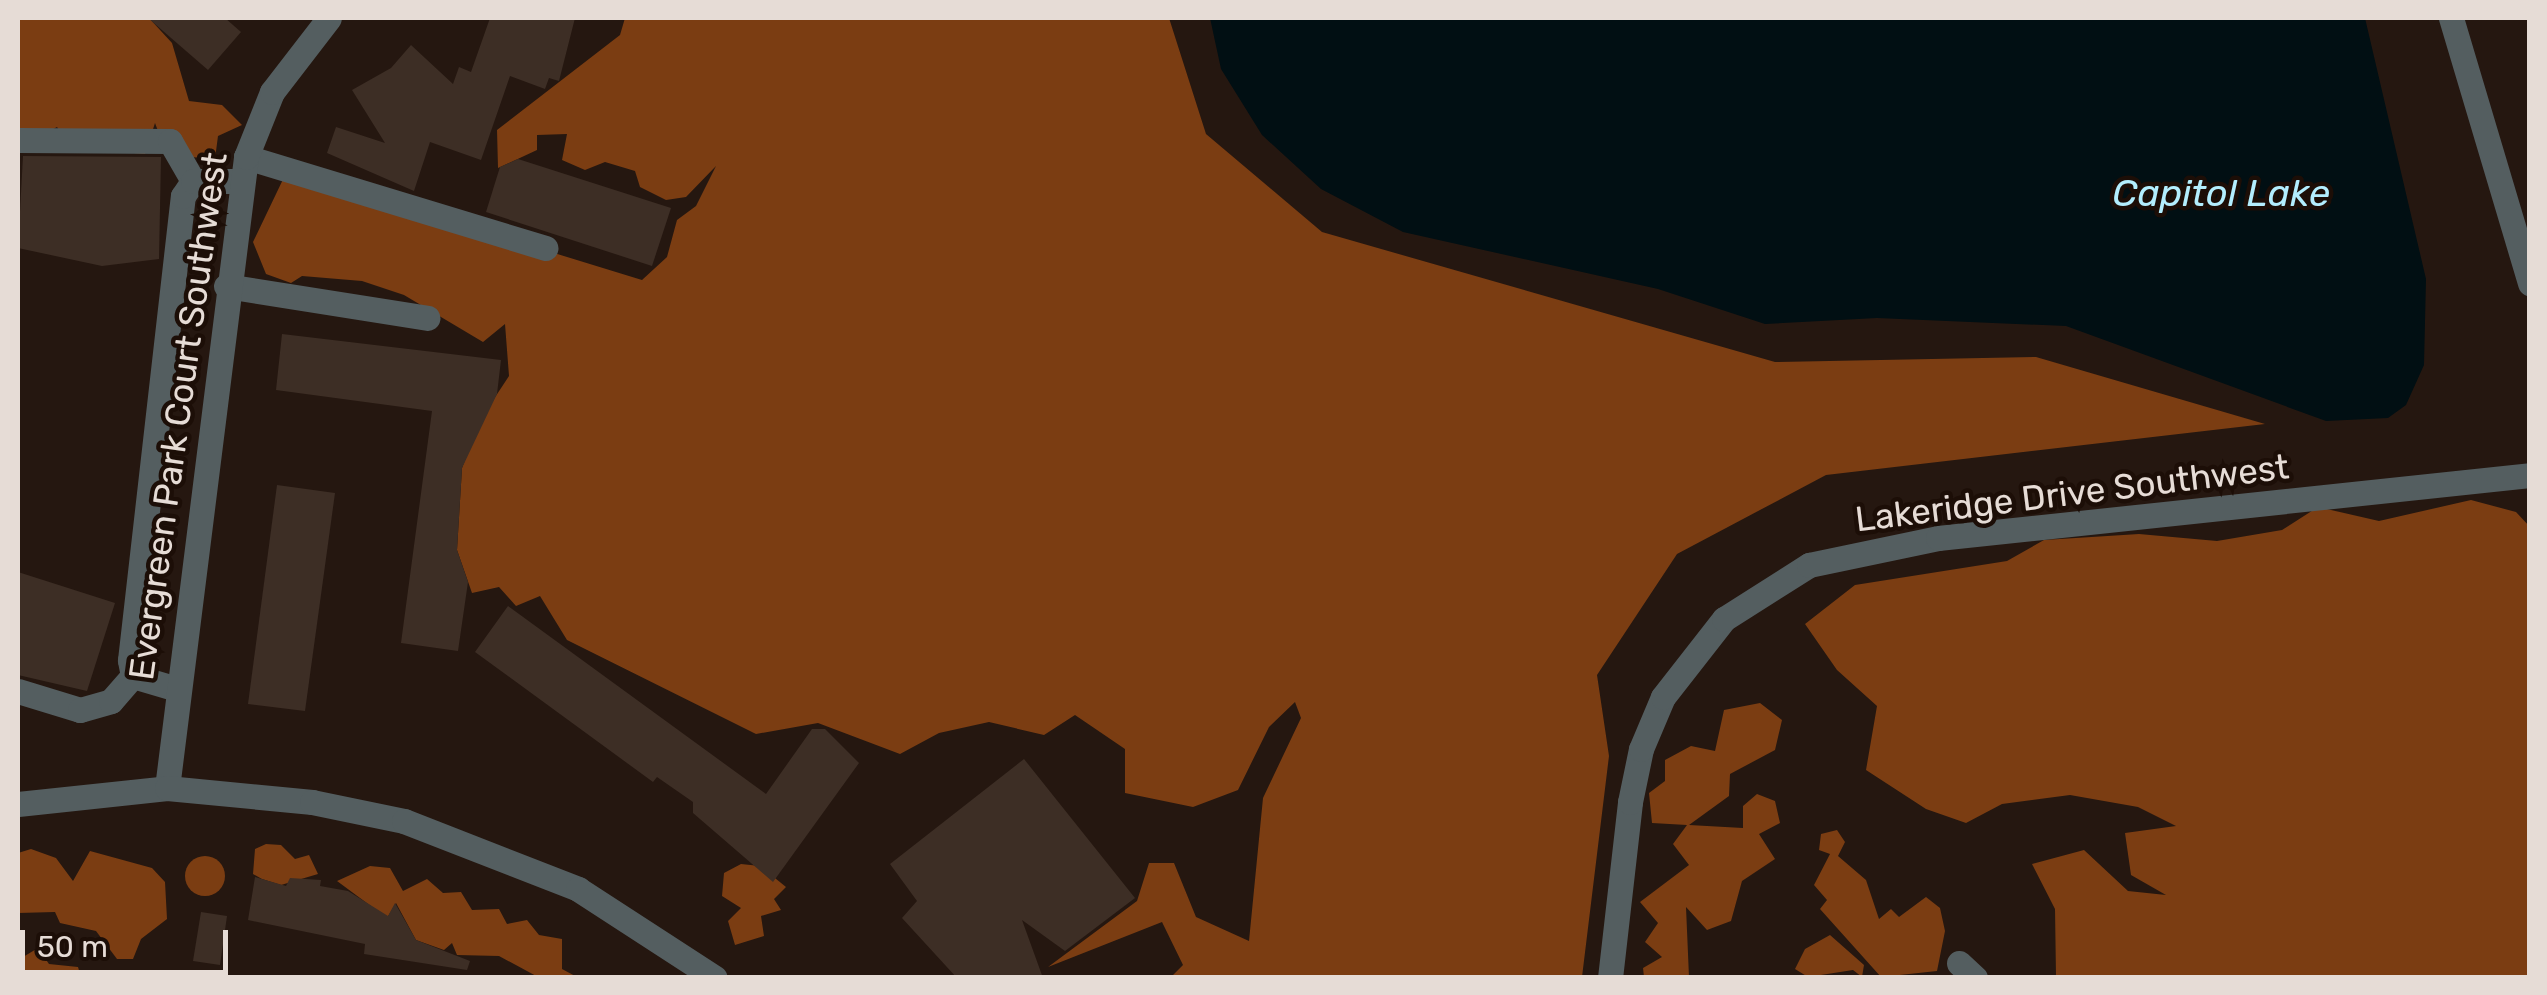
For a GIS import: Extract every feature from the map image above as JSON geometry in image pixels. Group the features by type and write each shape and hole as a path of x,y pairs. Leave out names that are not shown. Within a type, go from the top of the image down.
{"street":[{"name":"Evergreen Park Court Southwest","path":"167,788 243,169 272,92 329,18"},
{"path":"2451,18 2530,283"},
{"path":"18,140 170,141 193,181"},
{"path":"18,691 80,710 111,701 133,676 134,594 183,196 193,181 243,169 546,248"},
{"path":"226,286 428,318"},
{"name":"Lakeridge Drive Southwest","path":"1610,978 1630,802 1663,697 1724,619 1808,565 1938,538 2530,476"},
{"path":"133,676 177,689"},
{"path":"18,804 167,788 312,802 501,853 649,930 715,978"}],"shaded area":[{"path":"18,18 149,18 172,43 189,101 222,105 242,125 218,136 215,159 167,155 155,123 145,154 70,147 57,127 18,148"},
{"path":"625,18 1169,18 1206,134 1322,232 1775,362 2036,357 2265,424 1826,475 1677,554 1597,675 1609,756 1582,977 1171,977 1183,965 1162,922 1048,967 1137,901 1149,863 1174,863 1196,917 1249,941 1263,798 1301,718 1295,702 1269,727 1238,790 1193,807 1125,793 1125,749 1075,715 1044,735 989,722 939,733 900,754 818,723 756,734 567,640 540,596 516,606 499,587 472,593 457,550 462,468 482,417 509,376 505,324 483,342 404,295 362,281 302,276 291,283 266,274 253,242 287,171 642,280 667,257 677,220 696,206 716,166 686,197 666,200 640,187 635,171 605,162 585,170 562,160 567,134 537,135 537,150 498,168 497,130 620,35"},
{"path":"2471,500 2516,512 2530,527 2529,977 2056,977 2055,909 2032,864 2084,850 2128,891 2166,895 2131,875 2125,833 2176,826 2138,807 2070,795 2002,804 1966,823 1926,809 1866,770 1877,706 1837,670 1805,624 1855,585 2007,561 2044,540 2139,534 2217,541 2282,530 2318,507 2379,521"},
{"path":"1760,703 1782,720 1775,750 1730,774 1729,796 1689,825 1743,828 1743,806 1757,794 1775,801 1780,823 1759,834 1775,859 1742,881 1731,921 1707,930 1686,907 1689,977 1644,977 1643,968 1662,957 1645,942 1658,923 1640,902 1689,865 1673,844 1687,825 1652,823 1649,793 1665,781 1665,760 1691,746 1715,751 1724,710"},
{"path":"1837,830 1845,842 1838,856 1866,880 1879,919 1891,909 1899,917 1926,897 1940,908 1945,931 1937,971 1881,977 1820,909 1827,900 1814,885 1830,854 1819,850 1821,834"},
{"path":"266,844 281,845 295,859 309,855 318,874 281,885 253,874 255,849"},
{"path":"31,849 56,858 73,881 90,851 152,868 165,882 167,919 141,939 133,959 117,959 96,931 60,923 55,912 18,913 18,853"},
{"path":"205,856 219,862 225,876 219,890 205,896 191,890 185,876 191,862"},
{"path":"741,864 760,866 786,887 774,899 781,910 761,916 764,936 735,945 728,921 741,908 722,896 724,873"},
{"path":"370,866 390,868 403,891 427,879 443,893 461,892 472,910 499,909 507,924 527,920 539,935 562,939 562,969 577,977 538,977 499,956 457,955 452,943 444,950 416,940 396,903 387,918 337,881"},
{"path":"1830,935 1864,965 1862,977 1853,970 1808,977 1795,969 1805,949"},
{"path":"38,948 49,964 78,967 81,977 18,977 18,960"}],"water":[{"name":"Capitol Lake","path":"1210,18 2365,18 2426,279 2424,365 2406,405 2388,418 2326,421 2066,326 1877,318 1765,324 1658,289 1403,232 1321,189 1262,135 1221,69"}],"building":[{"path":"148,18 225,18 241,32 208,70"},
{"path":"490,18 575,18 559,81 549,78 545,89 510,76 481,160 430,142 414,191 327,153 336,127 385,143 352,90 391,68 411,45 453,84 459,67 471,72"},
{"path":"23,156 161,157 159,259 102,266 18,248"},
{"path":"518,159 671,208 652,266 486,212 500,167"},
{"path":"282,334 501,360 497,394 462,468 457,550 468,582 458,651 401,643 432,411 276,390"},
{"path":"277,485 335,493 305,711 248,704"},
{"path":"18,572 115,603 87,691 18,675"},
{"path":"508,606 766,794 812,729 825,729 859,763 773,882 693,813 693,802 657,777 653,782 475,652"},
{"path":"1024,759 1135,898 1065,951 1022,920 1043,978 957,978 902,918 917,901 890,864"},
{"path":"255,877 286,886 290,878 321,880 320,886 348,891 388,916 395,903 416,940 470,961 467,970 364,954 365,944 248,920"},
{"path":"201,912 227,916 220,965 193,961"}]}
